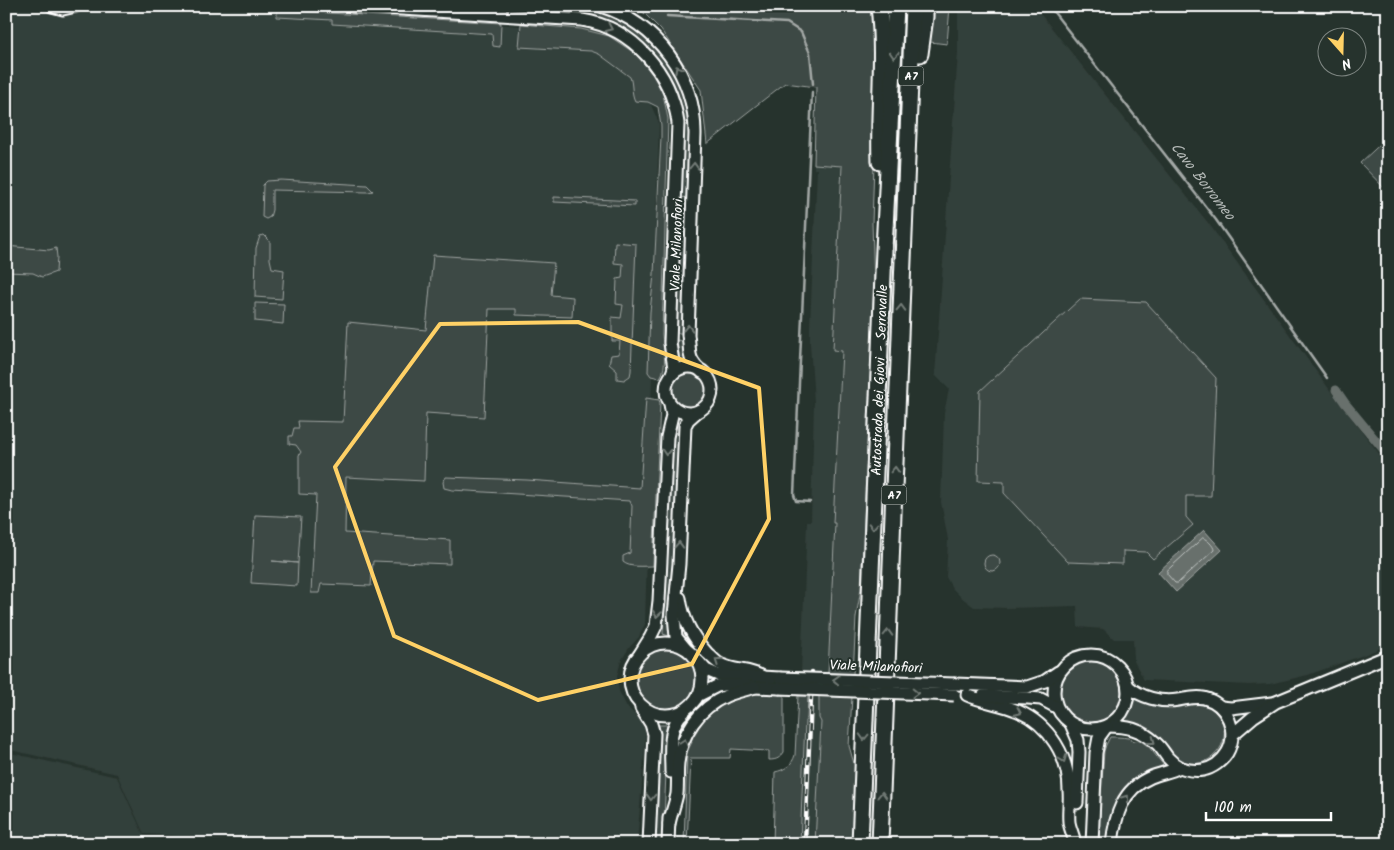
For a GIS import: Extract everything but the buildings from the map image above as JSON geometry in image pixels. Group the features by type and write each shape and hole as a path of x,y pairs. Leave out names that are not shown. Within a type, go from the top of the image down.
{"highway":[{"path":"879,6 882,42 879,133 884,250"},
{"name":"Autostrada dei Giovi - Serravalle","path":"860,844 884,250 896,6"},
{"name":"Autostrada dei Giovi - Serravalle","path":"880,844 913,6"},
{"name":"A7","path":"908,146 926,10"}],"main road":[{"path":"52,6 64,9 76,6"},
{"name":"Viale Milanofiori","path":"352,6 570,18 587,21 619,33 634,43 655,64 669,89 678,123 670,343 674,368 671,376"},
{"name":"Viale Milanofiori","path":"601,6 634,22 651,34 676,65 690,95 694,115 695,141 688,333 690,357 702,372"},
{"path":"649,844 654,734 648,719 631,691 629,677 632,664 656,626 659,601 667,437 672,415 667,397 667,382 676,371 696,368 709,380 711,394 707,404 688,420 685,426 678,581 674,615 676,637 695,657 699,664 702,678 699,695 678,717 672,734 668,844"},
{"path":"670,404 683,412 698,411"},
{"path":"678,581 682,610 688,628 704,649 722,666 750,671 763,677"},
{"path":"640,654 652,645 664,643 685,648"},
{"path":"1092,844 1096,753 1099,737 1107,726 1122,712 1128,698 1128,686 1119,667 1108,659 1097,655 1085,655 1073,659 1060,671 1053,690 1054,698 1056,707 1071,724 1087,729 1107,726 1123,726 1136,730 1160,747 1171,761 1180,767 1193,770 1203,770 1217,764 1228,751 1232,735 1230,721 1221,707"},
{"path":"1232,735 1253,717 1276,702 1388,656"},
{"name":"Viale Milanofiori","path":"695,657 706,670 718,675 763,677 779,683"},
{"name":"Viale Milanofiori","path":"699,695 723,685 755,687 779,683 954,689 1027,687 1045,682 1060,671"},
{"path":"1128,686 1135,692 1153,698 1172,701 1204,698 1221,707 1231,708 1276,702"},
{"path":"669,824 677,793 678,761 685,737 693,721 719,700 755,687"},
{"name":"Viale Milanofiori","path":"954,689 967,695 1041,699 1056,707"},
{"path":"967,695 1011,708 1028,716 1040,724 1054,741 1067,773 1070,791 1069,822 1075,844"},
{"path":"636,700 649,712 662,715 678,714 690,706"},
{"path":"1071,724 1078,740 1079,752 1075,844"},
{"path":"1112,844 1114,823 1118,810 1128,794 1142,782 1180,767"}],"highlighted area":[{"path":"578,322 759,388 769,519 692,664 538,700 394,636 335,467 440,324"}],"shaded area":[{"path":"84,6 422,6 422,19 522,26 633,65 659,123 645,624 639,637 621,661 617,676 619,691 627,707 641,720 646,732 637,844 307,844 144,834 117,774 6,749 6,8 72,10"},
{"path":"453,6 576,6 596,8 620,19 637,30 663,53 685,93 690,121 690,194 682,198 680,196 684,134 683,118 676,88 662,66 636,38 615,26 598,20"},
{"path":"636,6 874,6 878,46 872,223 874,285 861,589 856,617 853,674 828,673 835,523 833,523 842,351 833,350 842,166 814,164 816,87 785,83 707,144 701,90 661,30"},
{"path":"935,6 950,6 947,44 930,42"},
{"path":"958,6 1034,6 1209,224 1332,393 1388,465 1388,645 1308,675 1270,684 1249,685 1144,680 1134,661 1133,639 1114,639 1103,629 1078,627 1077,606 974,607 952,588 946,577 948,540 941,502 944,413 949,389 935,375 958,52"},
{"path":"277,10 501,23 500,47 493,46 492,34 332,24 332,20 277,17"},
{"path":"521,24 581,29 609,36 636,54 653,75 663,94 668,119 662,334 664,368 660,378 651,376 648,372 661,137 658,107 648,102 635,101 630,77 599,54 591,51 519,47"},
{"path":"1388,137 1388,192 1360,163"},
{"path":"814,164 842,166 833,349 842,350 833,522 835,523 828,673 821,673 819,696 819,718 821,722 815,844 800,844 809,672 801,672 807,521 811,521 814,402 810,325 817,169 814,169"},
{"path":"281,180 367,185 373,191 272,190 272,210 270,217 266,219 262,217 263,185 267,181"},
{"path":"554,197 635,201 635,206 554,202"},
{"path":"687,208 683,333 676,333 680,214 683,209"},
{"path":"264,235 270,241 272,268 284,270 282,299 255,297 256,248 260,236"},
{"path":"615,242 636,244 631,371 630,376 624,380 617,379 617,371 609,364 611,355 619,354 620,341 612,341 612,317 621,318 623,305 616,304 617,279 622,278 623,264 614,263"},
{"path":"6,246 49,250 56,248 56,272 42,277 33,273 6,272"},
{"path":"433,255 554,263 551,295 573,297 572,317 516,315 516,309 489,309 484,417 426,413 424,481 346,477 345,533 450,540 450,564 373,561 371,586 321,584 319,593 311,593 316,495 299,494 299,455 301,452 296,445 289,444 289,436 292,436 294,428 299,428 298,421 343,422 348,322 426,330"},
{"path":"1080,299 1146,302 1216,378 1211,496 1186,496 1186,517 1193,525 1153,559 1146,552 1123,551 1123,564 1068,562 1004,493 1004,482 978,481 980,391"},
{"path":"255,303 284,304 283,324 255,321"},
{"path":"676,340 686,341 691,363 678,364 679,354"},
{"path":"688,372 701,377 706,390 701,403 688,408 675,403 670,390 675,377"},
{"path":"646,398 659,400 660,403 653,566 633,566 623,562 623,556 630,553 632,506 630,501 444,488 443,482 446,477 527,480 640,488"},
{"path":"677,413 684,416 671,634 669,636 663,634 672,439"},
{"path":"255,515 301,517 297,586 251,583"},
{"path":"992,555 998,557 1000,563 998,569 992,571 986,569 984,563 986,557"},
{"path":"660,648 672,648 688,657 695,667 697,679 695,691 688,701 672,710 660,710 649,705 640,696 635,685 635,673 640,662 649,653"},
{"path":"1084,661 1096,661 1112,670 1119,680 1121,692 1119,704 1112,714 1096,723 1084,723 1073,718 1064,709 1059,698 1059,686 1064,675 1073,666"},
{"path":"723,692 784,695 784,752 778,758 772,760 769,760 769,751 731,749 730,758 691,758 687,844 684,844 687,752 692,742 679,738 680,731 684,723 700,711 711,698"},
{"path":"798,696 808,696 807,718 805,721 800,844 773,844 775,772 788,766 795,755"},
{"path":"819,696 852,697 849,746 855,767 852,844 815,844 821,722 819,718"},
{"path":"1133,698 1158,705 1194,704 1211,709 1223,723 1223,741 1219,750 1205,762 1195,764 1181,761 1152,732 1138,725 1123,721 1130,710"},
{"path":"659,725 668,725 663,844 654,844"},
{"path":"1110,737 1141,741 1149,747 1165,767 1119,798 1109,820 1106,844 1098,844 1104,751"},
{"path":"6,752 117,777 144,836 280,844 6,844"}],"water":[{"path":"1204,530 1222,550 1176,592 1158,572"}],"waterway":[{"name":"Cavo Borromeo","path":"1049,6 1216,220 1327,378"},
{"path":"667,16 787,23 801,32 810,53 813,84"},
{"path":"810,502 796,501 794,495 812,92"},
{"name":"Cavo Borromeo","path":"1336,390 1388,455"}],"railway":[{"path":"805,844 812,672"}]}
